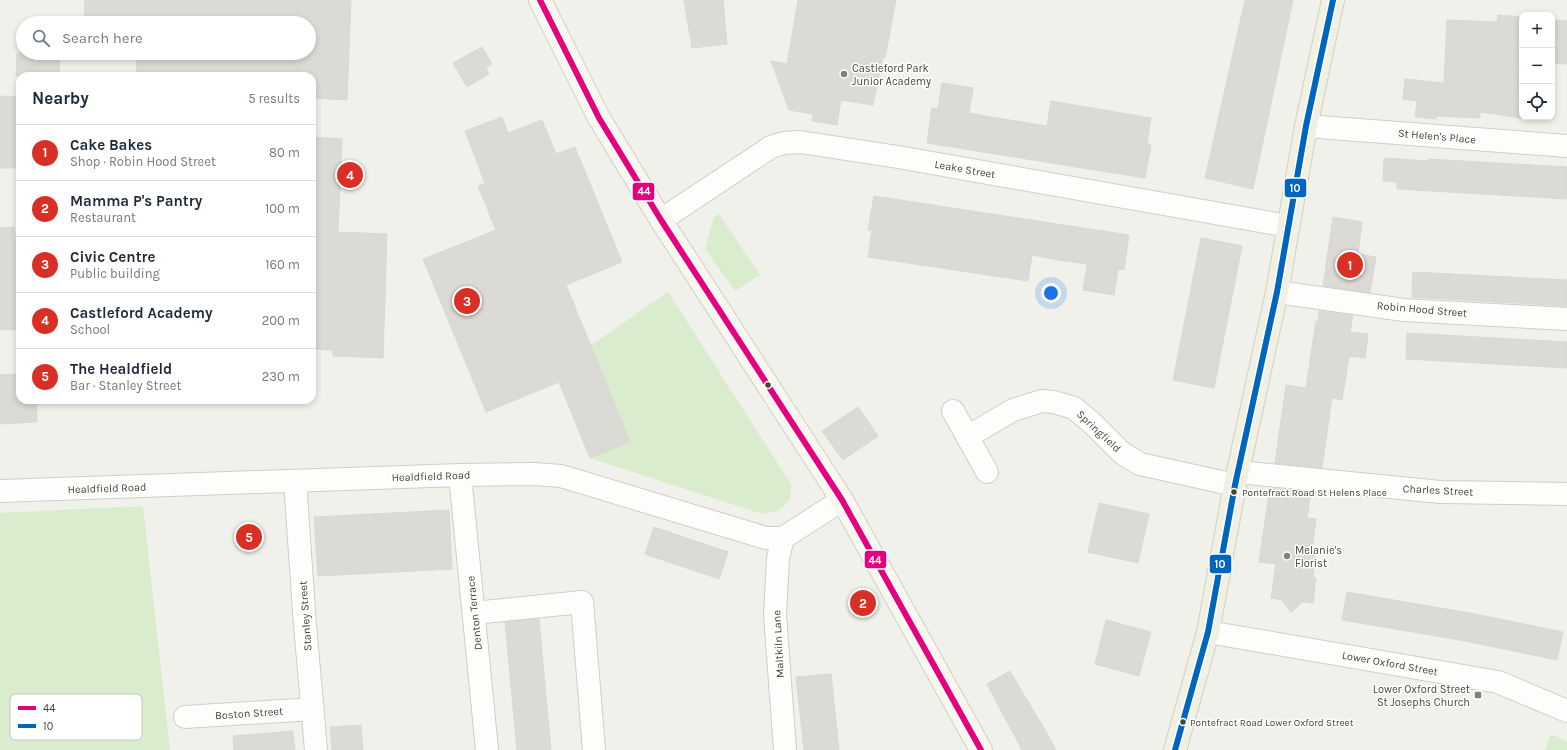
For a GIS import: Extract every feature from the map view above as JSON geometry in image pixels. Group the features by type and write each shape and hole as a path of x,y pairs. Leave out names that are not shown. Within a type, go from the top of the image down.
{"main road":[{"path":"1176,750 1208,632 1236,479 1277,292 1306,126 1333,0"}],"street":[{"path":"540,0 599,118 661,220 842,500 981,750"},
{"name":"St Helen's Place","path":"1306,126 1567,146"},
{"name":"Leake Street","path":"661,220 771,147 784,143 800,142 913,160 1288,226"},
{"name":"Robin Hood Street","path":"1277,292 1404,310 1567,319"},
{"name":"Springfield","path":"967,437 1013,410 1042,401 1054,402 1074,408 1092,422 1122,453 1140,464 1236,479"},
{"path":"953,412 987,472"},
{"name":"Healdfield Road","path":"0,491 460,475 535,474 561,476 766,538 783,538"},
{"name":"Denton Terrace","path":"460,475 487,750"},
{"name":"Charles Street","path":"1236,479 1440,492 1567,494"},
{"name":"Stanley Street","path":"295,481 316,750"},
{"path":"783,538 842,500"},
{"name":"Maltkiln Lane","path":"783,538 778,558 775,615 785,750"},
{"path":"474,613 582,602 594,750"},
{"name":"Lower Oxford Street","path":"1208,632 1498,682 1567,711"},
{"name":"Boston Street","path":"185,717 313,709"}],"green space":[{"path":"719,214 760,275 735,291 705,249 714,217"},
{"path":"668,292 791,484 790,499 779,511 762,514 590,458 590,346"},
{"path":"143,506 170,750 0,750 0,513"},
{"path":"1551,734 1567,741 1567,750 1545,750"}],"building":[{"path":"85,0 351,0 347,100 316,98 316,72 136,72 137,60 316,60 316,16 84,16"},
{"path":"684,0 723,0 727,44 692,48"},
{"path":"798,0 896,0 885,58 883,57 873,105 841,100 837,125 812,121 813,114 789,110 771,61 787,64"},
{"path":"1245,0 1293,0 1253,189 1205,178"},
{"path":"1498,15 1519,17 1519,118 1480,112 1480,118 1436,116 1436,119 1415,117 1417,101 1403,99 1405,79 1444,83 1447,20 1497,22"},
{"path":"1555,20 1567,21 1567,64 1555,63"},
{"path":"482,47 492,64 486,68 489,74 467,87 453,63"},
{"path":"17,60 60,60 59,72 16,72"},
{"path":"942,83 973,88 969,113 991,117 1047,126 1051,101 1151,118 1147,144 1151,145 1145,178 927,143 932,108 938,109"},
{"path":"0,96 16,97 16,168 0,168"},
{"path":"502,117 508,133 542,120 556,154 575,147 622,262 566,285 630,442 590,458 559,382 486,412 423,259 496,230 478,186 485,183 465,131"},
{"path":"316,137 342,139 338,232 387,234 383,358 333,356 333,350 316,349"},
{"path":"1384,158 1567,167 1567,199 1397,189 1397,182 1383,181"},
{"path":"874,196 1129,235 1124,270 1118,269 1114,295 1083,290 1087,264 1032,255 1028,281 868,257 872,230 868,230"},
{"path":"1333,217 1362,222 1358,254 1376,257 1370,293 1323,286"},
{"path":"14,227 16,250 16,329 0,330 0,228"},
{"path":"1201,238 1242,246 1214,388 1173,380"},
{"path":"1413,272 1567,280 1567,306 1412,297"},
{"path":"1319,311 1353,315 1350,332 1368,334 1365,358 1349,356 1342,400 1332,398 1322,468 1275,463 1286,385 1306,388 1316,321 1318,321"},
{"path":"1407,333 1567,342 1567,368 1406,359"},
{"path":"16,374 16,404 36,404 37,422 0,424 0,375"},
{"path":"858,407 878,436 843,460 822,431"},
{"path":"1271,488 1311,492 1307,518 1316,519 1312,550 1316,551 1313,577 1316,578 1313,603 1302,602 1291,613 1282,600 1271,598 1276,564 1259,562"},
{"path":"1099,503 1149,514 1138,563 1088,552"},
{"path":"449,510 452,569 318,576 314,517"},
{"path":"654,527 728,552 719,579 645,554"},
{"path":"1347,592 1475,614 1563,632 1557,660 1460,640 1342,620"},
{"path":"539,619 551,750 517,750 505,622"},
{"path":"1106,620 1151,632 1139,676 1095,664"},
{"path":"1010,671 1056,750 1022,750 987,684"},
{"path":"831,674 839,750 804,750 796,677"},
{"path":"361,725 363,750 332,750 330,727"},
{"path":"293,731 295,750 234,750 233,736"}],"transit line":[{"name":"44","path":"540,0 599,118 661,220 842,500 981,750"},
{"name":"10","path":"1175,750 1208,632 1235,485 1277,292 1306,126 1333,0"}],"place":[{"name":"Castleford Park Junior Academy","path":"844,74"},
{"name":"Castleford Academy","path":"350,175"},
{"name":"Cake Bakes","path":"1350,265"},
{"name":"Civic Centre","path":"467,301"},
{"name":"Pontefract Road St Helens Place","path":"1234,492"},
{"name":"The Healdfield","path":"249,537"},
{"name":"Melanie's Florist","path":"1287,556"},
{"name":"Mamma P's Pantry","path":"863,603"},
{"name":"Lower Oxford Street St Josephs Church","path":"1478,695"},
{"name":"Pontefract Road Lower Oxford Street","path":"1183,722"}]}
